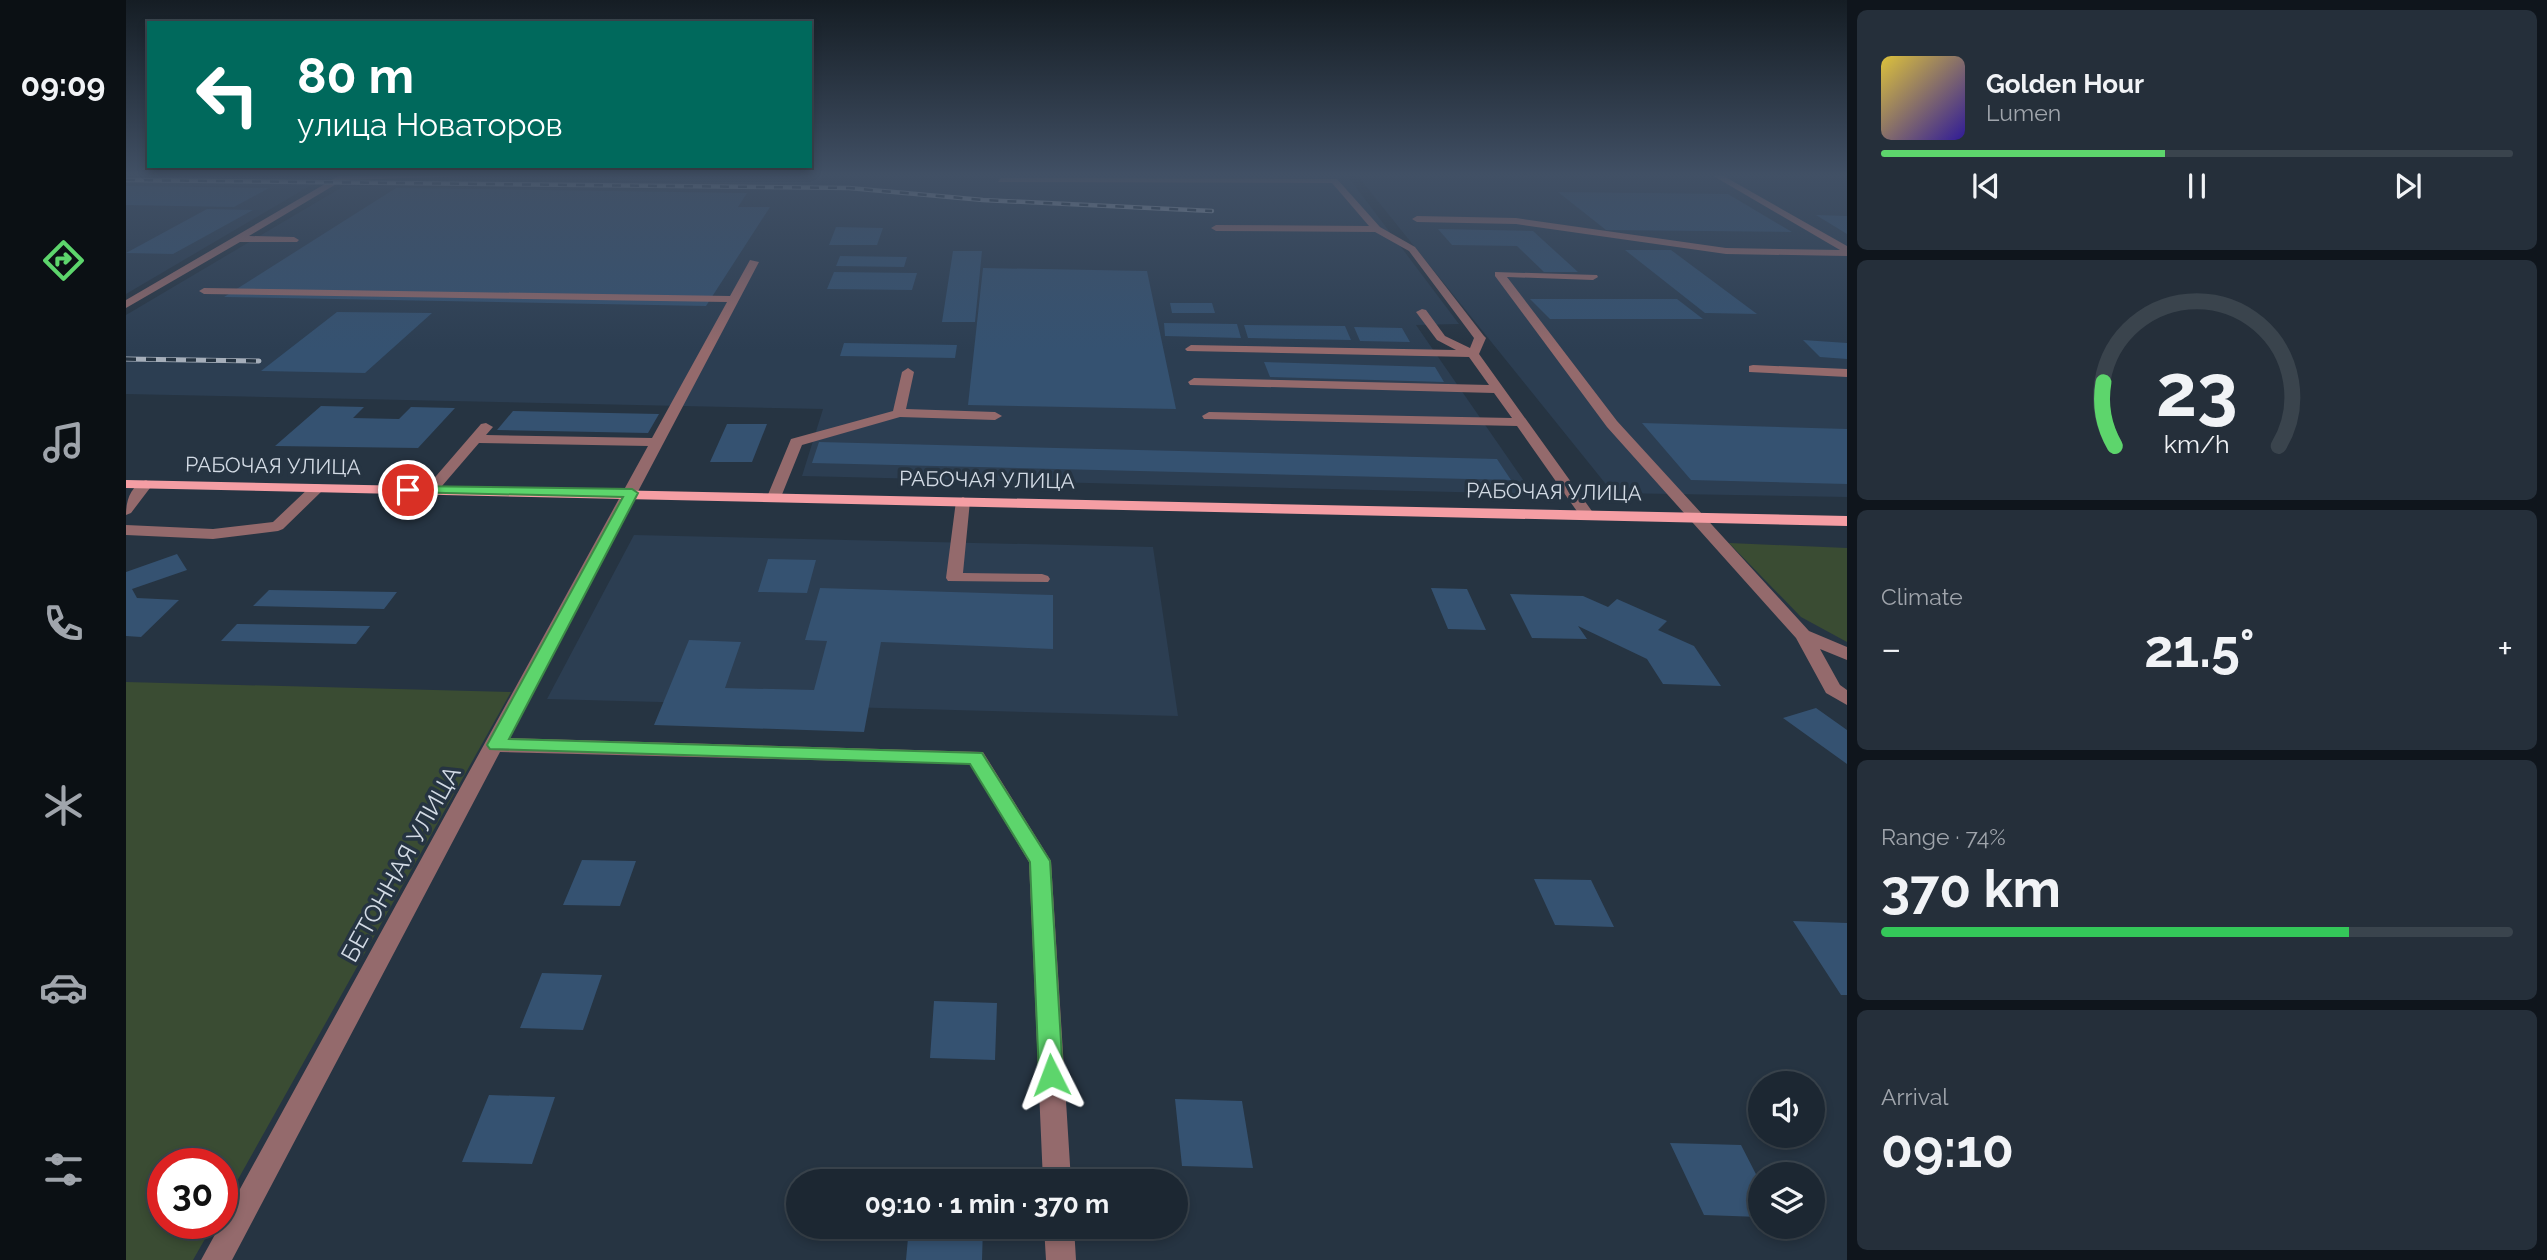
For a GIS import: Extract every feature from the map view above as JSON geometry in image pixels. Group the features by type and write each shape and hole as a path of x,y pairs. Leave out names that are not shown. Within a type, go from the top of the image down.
{"main road":[{"name":"РАБОЧАЯ УЛИЦА","path":"126,484 1847,521"}],"street":[{"path":"126,304 249,233"},
{"path":"1384,233 1412,249 1480,338 1473,355"},
{"path":"1599,233 1726,251 1847,251"},
{"path":"1816,233 1847,251"},
{"path":"238,239 293,240"},
{"name":"БЕТОННАЯ УЛИЦА","path":"216,1260 632,493 754,262"},
{"path":"1593,277 1499,274 1612,424 1803,635 1833,689 1847,699"},
{"path":"204,291 735,299"},
{"path":"1422,312 1441,338 1473,355 1586,514"},
{"path":"1191,349 1473,355"},
{"path":"1753,369 1847,373"},
{"path":"900,413 908,372"},
{"path":"1194,382 1497,389"},
{"path":"774,497 796,442 900,413 995,416"},
{"path":"1209,416 1519,422"},
{"path":"431,490 486,427"},
{"path":"475,439 659,442"},
{"path":"126,510 146,484"},
{"path":"126,530 213,534 278,526 317,488"},
{"path":"962,501 954,578 1042,579"},
{"path":"1803,635 1847,654"},
{"path":"496,745 976,757 1040,861 1056,1169"},
{"path":"1060,1239 1061,1260"}],"shaded area":[{"path":"126,233 230,233 126,294"},
{"path":"265,233 1390,233 1459,324 1416,325 1533,494 802,476 823,409 126,394 126,315"},
{"path":"1403,233 1847,233 1847,497 1613,493"},
{"path":"634,535 1153,547 1178,716 547,699"}],"green space":[{"path":"1729,543 1847,548 1847,642 1801,617"},
{"path":"126,682 511,692 238,1179 238,1148 147,1148 147,1239 205,1239 193,1260 126,1260"}],"building":[{"path":"163,233 212,233 173,254 126,253"},
{"path":"325,233 753,233 706,306 224,297"},
{"path":"834,233 881,233 877,245 829,245"},
{"path":"1441,233 1535,233 1578,272 1544,272 1517,246 1452,245"},
{"path":"1625,250 1671,250 1757,314 1705,313"},
{"path":"953,251 982,251 975,322 942,322"},
{"path":"840,256 907,257 904,267 836,266"},
{"path":"983,268 1147,271 1176,409 968,405"},
{"path":"834,272 917,273 912,290 827,289"},
{"path":"1530,299 1677,299 1703,319 1550,319"},
{"path":"1170,303 1212,303 1215,313 1172,313"},
{"path":"337,312 432,313 365,373 261,371"},
{"path":"1164,323 1237,324 1241,338 1165,336"},
{"path":"1244,325 1345,326 1351,340 1248,338"},
{"path":"1354,327 1402,328 1410,342 1360,341"},
{"path":"1803,340 1847,343 1847,359 1820,357"},
{"path":"844,343 957,345 955,358 840,356"},
{"path":"1264,362 1435,367 1444,382 1270,377"},
{"path":"321,406 364,407 353,418 399,419 411,407 455,408 418,448 275,446"},
{"path":"513,411 659,414 648,433 497,430"},
{"path":"1642,423 1847,429 1847,484 1691,480"},
{"path":"727,424 767,424 752,462 710,462"},
{"path":"819,442 1497,459 1511,480 812,463"},
{"path":"177,554 187,570 132,589 137,598 179,600 141,637 126,636 126,572"},
{"path":"768,559 816,560 807,593 758,592"},
{"path":"820,588 1053,595 1053,649 881,642 864,732 654,725 689,640 741,642 725,688 814,690 827,641 805,640"},
{"path":"1431,588 1467,589 1486,630 1448,629"},
{"path":"269,590 397,592 384,609 253,606"},
{"path":"1510,594 1583,596 1608,607 1617,599 1667,621 1658,630 1694,646 1721,686 1663,684 1647,659 1578,626 1587,639 1532,638"},
{"path":"237,624 370,626 356,644 221,641"},
{"path":"1816,708 1847,730 1847,764 1783,718"},
{"path":"582,860 636,861 620,906 563,905"},
{"path":"1534,879 1591,880 1614,927 1555,925"},
{"path":"1793,921 1847,923 1847,995 1841,995"},
{"path":"542,973 602,975 583,1030 520,1028"},
{"path":"934,1001 997,1003 995,1060 930,1058"},
{"path":"489,1095 555,1097 532,1164 462,1162"},
{"path":"1175,1099 1242,1101 1253,1168 1182,1166"},
{"path":"1670,1143 1741,1145 1750,1162 1748,1217 1704,1215"},
{"path":"908,1239 983,1239 982,1260 906,1260"}],"railway":[{"path":"126,359 259,361"}],"route":[{"path":"408,490 632,493 496,745 976,757 1040,861 1051,1075"}]}
